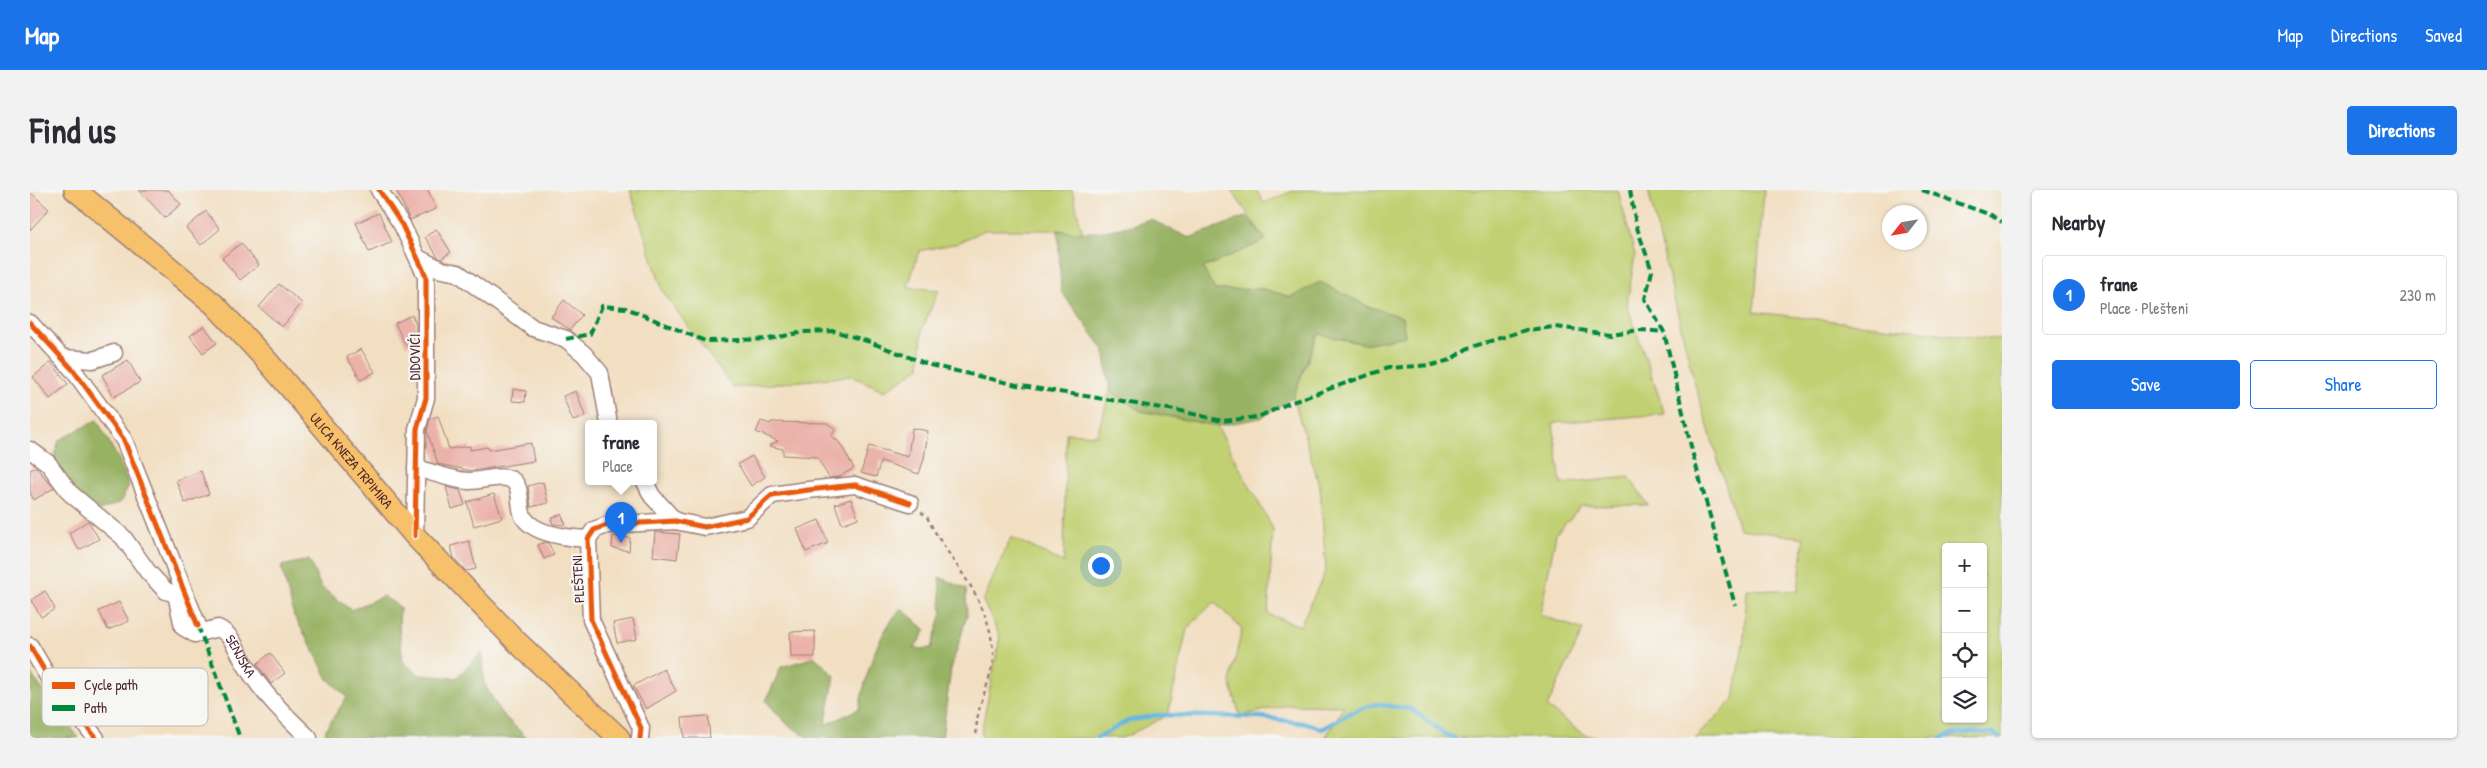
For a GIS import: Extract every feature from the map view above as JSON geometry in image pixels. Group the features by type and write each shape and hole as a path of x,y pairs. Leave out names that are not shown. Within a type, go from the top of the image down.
{"main road":[{"name":"ULICA KNEZA TRPIMIRA","path":"75,190 215,305 269,363 416,536 517,642 619,738"}],"street":[{"name":"DIDOVIĆI","path":"379,190 402,225 426,276 426,398 417,429 416,536"},
{"path":"418,258 442,270 458,273 533,328 566,339 584,354 600,374 608,420"},
{"path":"30,322 63,358 124,440 180,592 198,626"},
{"path":"63,358 93,360 114,352"},
{"path":"30,450 48,463 70,493 123,537 148,572 166,591 180,592"},
{"path":"416,468 467,481 512,479 518,486 523,516 528,523 557,536 588,539"},
{"path":"646,485 652,496 675,522"},
{"name":"PLEŠTENI","path":"640,738 641,728 591,620 588,539 594,530 607,525 675,522 705,527 747,518 772,495 855,485 910,503"},
{"name":"SENJSKA","path":"180,592 183,627 195,634 218,628 224,631 233,641 266,695 309,738"},
{"path":"30,646 43,668"},
{"path":"86,726 96,738"}],"path":[{"path":"910,503 927,517 952,562 968,578 985,612 993,653 987,689 978,715 976,738"}],"green space":[{"path":"630,190 1072,190 1083,234 1058,230 985,230 958,243 919,251 908,287 939,290 922,329 920,367 885,391 851,376 733,388 663,292"},
{"path":"1231,190 1256,190 1264,203 1295,190 1618,190 1635,255 1627,305 1665,414 1553,423 1561,484 1629,477 1648,505 1581,506 1556,534 1540,615 1583,630 1547,707 1583,734 1603,738 1325,738 1344,706 1288,705 1240,716 1230,682 1242,629 1214,602 1187,629 1168,715 1123,738 983,738 981,733 1000,637 983,601 1011,537 1064,563 1066,433 1097,435 1110,391 1141,411 1217,426 1273,529 1268,614 1300,626 1326,570 1320,488 1293,397 1318,334 1364,344 1405,336 1402,317 1367,306 1320,282 1291,297 1263,289 1215,290 1202,268 1266,240"},
{"path":"1648,190 1764,190 1754,312 1990,339 2002,338 2002,738 1695,738 1734,699 1744,637 1747,589 1798,591 1804,538 1739,529 1694,381"},
{"path":"1247,216 1266,240 1203,268 1215,290 1263,289 1291,297 1320,282 1367,306 1402,317 1405,336 1364,344 1318,334 1293,397 1261,418 1217,426 1141,411 1110,391 1104,350 1061,291 1058,230 1071,232 1105,231 1150,219 1189,238"},
{"path":"97,420 121,464 129,485 121,502 99,511 81,499 53,463 59,440"},
{"path":"309,560 321,587 351,610 383,596 400,607 399,626 403,662 420,675 456,678 482,652 484,683 501,713 527,738 325,738 326,729 347,697 328,679 294,616 281,566"},
{"path":"939,577 966,589 967,616 951,669 942,738 808,738 786,723 766,701 781,667 815,657 835,676 825,725 859,709 873,656 892,620 901,608 926,630 914,649 931,648 942,613"},
{"path":"30,673 42,689 42,726 70,726 79,738 30,738"}],"building":[{"path":"139,190 168,190 181,204 165,218"},
{"path":"396,190 428,190 436,209 410,220"},
{"path":"30,192 49,209 30,230"},
{"path":"206,211 220,229 201,245 186,228"},
{"path":"379,213 392,242 369,252 356,223"},
{"path":"436,229 451,252 441,259 425,237"},
{"path":"241,243 259,265 240,280 222,258"},
{"path":"279,284 302,303 282,327 259,307"},
{"path":"564,300 582,315 570,330 551,317"},
{"path":"412,315 416,324 416,341 406,346 395,323"},
{"path":"204,326 217,343 203,353 190,336"},
{"path":"361,349 375,372 361,380 347,357"},
{"path":"128,360 140,382 114,397 102,375"},
{"path":"51,362 68,384 50,399 33,377"},
{"path":"513,389 526,391 525,402 512,401"},
{"path":"576,391 585,416 573,421 563,396"},
{"path":"438,416 449,449 470,446 470,450 488,447 489,450 531,443 534,461 472,471 438,464 427,431 430,419"},
{"path":"761,421 770,424 771,422 827,423 836,429 831,436 839,442 854,468 839,477 829,478 817,457 783,455 783,449 769,446 778,441 756,432"},
{"path":"912,428 928,431 924,459 919,474 881,461 876,477 861,473 869,446 908,457"},
{"path":"752,456 765,477 751,486 738,464"},
{"path":"36,467 54,488 34,500 30,493 30,470"},
{"path":"201,471 209,494 185,503 176,480"},
{"path":"543,482 548,503 531,507 528,486"},
{"path":"446,487 460,490 465,505 452,509"},
{"path":"494,494 502,518 474,526 467,502"},
{"path":"851,499 858,518 842,524 835,504"},
{"path":"561,514 566,525 553,524 551,519"},
{"path":"819,520 828,543 806,552 797,529"},
{"path":"88,521 99,539 79,550 69,533"},
{"path":"655,532 680,534 677,559 653,556"},
{"path":"613,536 630,538 629,551 612,548"},
{"path":"469,541 476,569 466,571 454,558 451,546"},
{"path":"545,542 549,544 554,555 544,559 538,545"},
{"path":"45,591 55,609 41,617 31,600"},
{"path":"119,602 129,621 108,630 99,611"},
{"path":"633,619 637,639 617,643 613,623"},
{"path":"815,631 815,657 791,657 790,632"},
{"path":"270,653 285,673 271,684 257,664"},
{"path":"664,669 676,691 646,709 633,686"},
{"path":"708,716 710,738 684,738 682,718"}],"waterway":[{"path":"1097,738 1128,721 1157,715 1261,717 1309,724 1322,729 1350,713 1375,704 1411,709 1445,734 1455,738"},
{"path":"1941,738 1954,734 1974,732 1994,733 1999,738"}],"marked path":[{"path":"1630,190 1636,225 1652,271 1645,299 1664,332 1694,459 1735,605"},
{"path":"1922,190 1991,215 2002,222"},
{"path":"566,339 590,334 602,306 626,308 705,341 769,339 803,332 834,331 867,341 930,365 1021,386 1181,411 1222,421 1258,417 1287,404 1388,368 1432,365 1450,360 1468,348 1526,330 1555,327 1610,334 1641,330 1664,332"},
{"path":"198,626 240,738"}],"cycle path":[{"path":"379,190 402,225 426,276 426,398 417,429 415,536"},
{"path":"30,323 74,371 124,440 198,626"},
{"path":"640,738 641,728 591,620 588,539 594,530 607,525 675,521 705,527 747,518 772,495 855,485 910,503"},
{"path":"30,646 43,668"},
{"path":"86,726 96,738"}],"place":[{"name":"frane","path":"621,543"}]}
